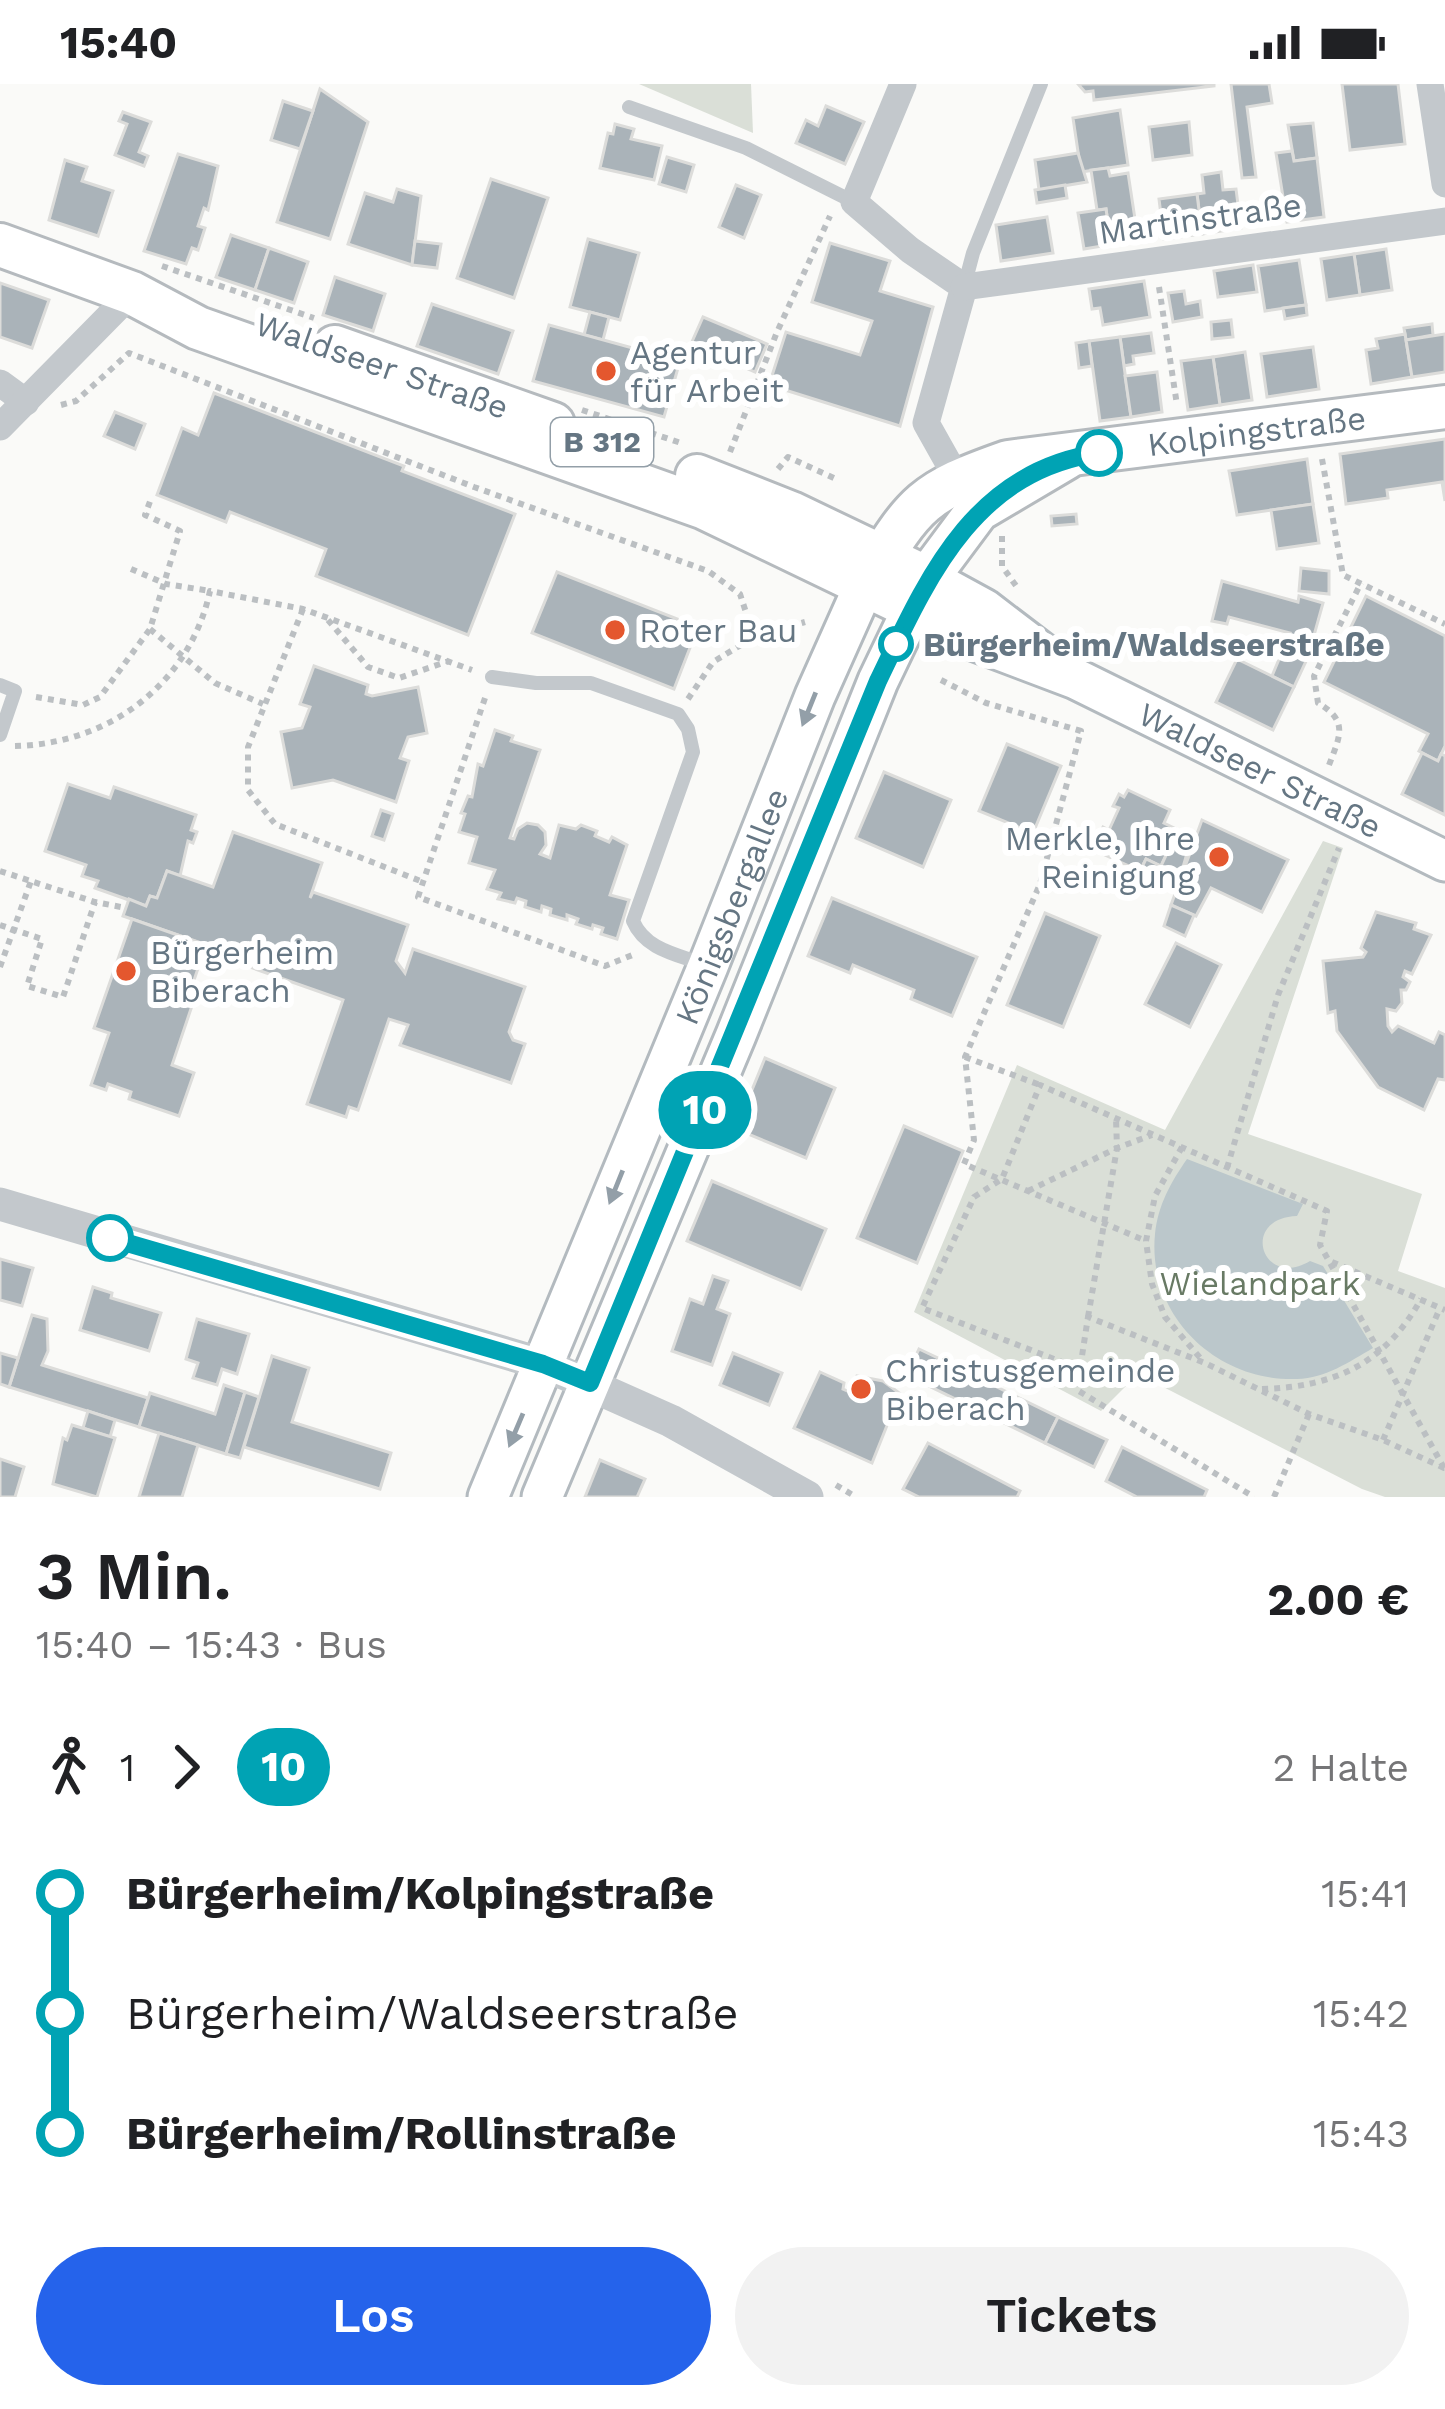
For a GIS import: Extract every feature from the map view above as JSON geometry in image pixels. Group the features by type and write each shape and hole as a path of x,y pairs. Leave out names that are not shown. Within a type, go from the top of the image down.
{"main road":[{"name":"Waldseer Straße","path":"0,245 132,292 198,328 874,570 921,594 984,609 1076,679 1445,861"},
{"name":"Kolpingstraße","path":"874,570 908,513 958,480 1008,462 1445,407"},
{"name":"Kolpingstraße","path":"921,594 978,510 1066,458"},
{"name":"Königsbergallee","path":"482,1495 543,1364 814,696 874,570"},
{"name":"Königsbergallee","path":"542,1497 878,681 921,594"}],"street":[{"path":"904,84 854,202 910,250 964,287 926,423 958,480"},
{"path":"1430,84 1445,184"},
{"name":"Martinstraße","path":"964,287 1445,221"},
{"path":"0,427 132,292"},
{"path":"0,383 26,401"},
{"path":"0,1204 543,1364 718,1445 807,1497"}],"lane":[{"path":"964,287 973,253 1041,84"},
{"path":"629,107 746,148 854,202"},
{"path":"492,677 591,683 677,714 688,729 693,752 633,921 640,936 654,946 708,965"},
{"path":"0,740 8,688"}],"path":[{"path":"727,462 828,218 854,202"},
{"path":"1154,260 1183,442"},
{"path":"26,401 40,412 76,401 129,352 474,487 708,572 740,594 754,637"},
{"path":"1316,426 1343,574 1445,624"},
{"path":"788,457 836,479"},
{"path":"8,688 52,702 83,705 100,697 150,628 166,584 179,531 145,515 152,496"},
{"path":"990,568 1002,566 1018,589"},
{"path":"131,569 166,584 303,609 492,677 418,897 605,966 654,946"},
{"path":"1335,751 1340,728 1334,713 1318,704 1314,676 1361,583"},
{"path":"0,740 43,744 94,728 143,702 185,658 202,626 210,591"},
{"path":"303,609 248,747 248,790 275,824 423,882"},
{"path":"326,616 368,667 399,678 449,661"},
{"path":"677,714 713,662 754,637 806,622"},
{"path":"150,628 215,683 263,704"},
{"path":"941,680 986,703 1081,731 1040,884 965,1057 974,1140 964,1164 1146,1240"},
{"path":"1227,1168 1278,995 1352,817"},
{"path":"0,871 126,908"},
{"path":"0,967 31,881"},
{"path":"0,925 41,939 27,986 63,997 95,902"},
{"path":"965,1057 1156,1134 1327,1211 1320,1245 1444,1468"},
{"path":"1040,1085 1002,1179 974,1197 922,1308 1080,1369"},
{"path":"1116,1118 1117,1148 1076,1390 1254,1497"},
{"path":"1028,1191 1156,1134"},
{"path":"1182,1147 1155,1196 1146,1240 1152,1284 1165,1317 1205,1363"},
{"path":"1329,1261 1442,1308 1383,1440"},
{"path":"1256,1389 1301,1388 1382,1353 1405,1328 1421,1299"},
{"path":"1088,1316 1444,1468"},
{"path":"1274,1497 1309,1414"}],"green space":[{"path":"639,84 751,84 753,133"},
{"name":"Wielandpark","path":"1323,841 1343,848 1248,1134 1422,1194 1398,1271 1445,1288 1445,1497 1385,1497 1362,1489 1138,1374 1101,1411 914,1312 1017,1065 1165,1130"}],"shaded area":[{"path":"1187,1159 1303,1204 1297,1216 1268,1228 1264,1250 1280,1266 1310,1261 1323,1266 1373,1348 1327,1372 1297,1379 1240,1369 1193,1338 1175,1317 1156,1264 1159,1213"}],"building":[{"path":"1078,84 1214,86 1094,100 1093,91 1085,92"},
{"path":"1231,84 1269,84 1272,103 1247,107 1256,177 1242,178"},
{"path":"1342,84 1398,84 1405,144 1350,150"},
{"path":"320,89 368,122 330,239 277,222"},
{"path":"283,101 313,111 300,149 271,140"},
{"path":"826,106 864,122 845,164 796,143 806,120 818,126"},
{"path":"1120,110 1128,165 1081,172 1073,118"},
{"path":"123,112 151,122 139,152 148,156 144,166 115,155 127,124 119,121"},
{"path":"1189,122 1192,155 1153,160 1149,127"},
{"path":"1313,123 1317,158 1294,161 1288,125"},
{"path":"615,124 634,129 631,139 662,146 654,180 600,168 608,133 613,134"},
{"path":"1292,151 1294,161 1317,158 1324,217 1287,222 1276,153"},
{"path":"1078,153 1087,182 1039,190 1035,160"},
{"path":"178,154 218,166 208,210 204,208 198,226 205,228 198,250 192,248 186,264 144,251"},
{"path":"667,157 694,165 686,192 659,184"},
{"path":"65,160 87,167 82,181 113,191 98,236 49,220"},
{"path":"1108,168 1110,176 1128,173 1135,219 1108,223 1106,209 1097,210 1091,170"},
{"path":"1221,172 1223,190 1236,189 1241,228 1202,234 1197,194 1204,193 1202,175"},
{"path":"491,179 548,198 514,298 457,278"},
{"path":"736,185 761,195 744,238 719,227"},
{"path":"1065,185 1067,198 1037,203 1035,190"},
{"path":"397,189 421,196 412,265 348,244 365,193 393,202"},
{"path":"1197,194 1202,234 1164,239 1159,199"},
{"path":"1106,209 1108,223 1135,219 1138,240 1084,249 1078,213"},
{"path":"1047,217 1053,253 1001,261 996,225"},
{"path":"231,235 269,248 255,290 216,277"},
{"path":"588,239 639,253 620,320 570,307"},
{"path":"415,241 441,244 437,268 412,265"},
{"path":"830,243 890,261 880,291 933,307 900,426 769,385 786,332 860,355 872,321 812,302"},
{"path":"269,248 308,262 294,303 255,290"},
{"path":"1386,249 1392,290 1360,295 1354,254"},
{"path":"1354,254 1360,295 1327,300 1321,259"},
{"path":"1299,260 1306,305 1265,311 1258,266"},
{"path":"1253,265 1257,292 1218,297 1214,271"},
{"path":"335,277 385,294 373,331 323,315"},
{"path":"1144,281 1150,317 1103,325 1100,308 1092,309 1089,289"},
{"path":"0,283 49,300 32,348 0,337"},
{"path":"1184,291 1186,304 1200,301 1202,317 1173,322 1168,293"},
{"path":"432,304 513,331 498,374 417,346"},
{"path":"1306,305 1307,315 1285,319 1283,308"},
{"path":"590,312 609,317 603,340 584,335"},
{"path":"703,317 767,344 755,372 691,344"},
{"path":"1231,320 1233,337 1212,339 1211,322"},
{"path":"1432,324 1433,335 1406,340 1404,328"},
{"name":"Agentur für Arbeit","path":"549,325 680,361 664,417 533,381"},
{"path":"1151,333 1154,353 1133,356 1134,364 1124,366 1120,337"},
{"path":"1405,334 1412,377 1371,384 1366,350 1378,348 1376,339"},
{"path":"1445,334 1445,372 1412,377 1406,340"},
{"path":"1120,337 1131,417 1100,421 1089,341"},
{"path":"1089,341 1092,366 1079,368 1076,343"},
{"path":"1313,347 1319,389 1267,397 1261,354"},
{"path":"1245,352 1252,400 1220,405 1213,357"},
{"path":"1213,357 1220,405 1188,410 1181,361"},
{"path":"1157,372 1162,412 1131,417 1125,376"},
{"path":"214,393 515,514 468,635 316,576 326,549 230,512 226,522 157,495 182,428 198,435"},
{"path":"115,412 145,424 135,449 104,436"},
{"path":"1445,439 1445,501 1442,482 1387,490 1388,498 1346,504 1340,454"},
{"path":"1307,459 1313,504 1237,515 1229,471"},
{"path":"1313,504 1319,543 1277,549 1271,510"},
{"path":"1076,514 1077,524 1052,526 1051,516"},
{"path":"1301,568 1329,571 1329,594 1299,591"},
{"name":"Roter Bau","path":"557,572 698,627 674,689 532,633"},
{"path":"1222,581 1298,602 1299,596 1323,603 1294,687 1272,676 1290,633 1229,617 1227,624 1212,621"},
{"path":"1366,596 1445,636 1445,746 1438,761 1419,751 1428,734 1324,682"},
{"path":"1237,659 1294,687 1273,730 1216,702"},
{"path":"314,666 368,685 366,694 372,696 418,687 427,733 408,737 400,758 409,761 396,802 333,780 292,788 281,732 302,728 310,707 300,704"},
{"path":"495,730 540,750 510,838 527,823 538,825 545,832 546,845 540,854 550,858 559,825 576,829 581,825 597,831 595,836 609,842 612,837 627,845 610,895 629,900 617,939 601,934 603,928 576,924 578,919 567,915 567,920 550,915 551,909 542,906 541,912 525,907 526,901 517,898 515,903 498,899 501,893 487,889 495,870 469,863 477,837 459,832 465,814 461,813 468,796 472,797 478,764 483,766"},
{"path":"1007,744 1061,766 1033,833 979,811"},
{"path":"1422,753 1438,761 1441,754 1445,756 1445,815 1402,794"},
{"path":"884,772 951,800 923,867 856,838"},
{"path":"68,784 110,798 114,787 196,815 191,830 197,832 193,843 188,841 180,876 167,871 157,898 150,896 146,906 95,888 98,881 82,876 86,865 45,851"},
{"path":"1128,790 1170,810 1164,823 1178,830 1161,866 1146,859 1140,871 1092,849 1103,827 1109,830 1119,808 1113,806 1119,794 1124,797"},
{"path":"381,810 393,814 384,840 372,836"},
{"path":"1202,820 1288,860 1262,912 1211,888 1196,916 1171,905"},
{"path":"1178,830 1192,836 1177,888 1140,871 1146,859 1161,866"},
{"path":"233,832 322,863 310,898 313,892 408,925 396,961 405,973 413,949 525,987 509,1032 513,1040 525,1044 511,1083 400,1045 408,1025 389,1019 358,1110 349,1107 346,1117 307,1104 343,1000 123,916 129,899 146,906 150,896 157,898 167,871 213,887"},
{"path":"832,898 977,957 952,1016 911,999 914,990 853,965 850,973 808,956"},
{"path":"1171,905 1194,915 1185,936 1164,926"},
{"path":"1376,912 1416,923 1414,929 1431,935 1412,974 1405,971 1403,977 1410,982 1401,990 1402,1003 1396,1011 1387,1009 1392,1032 1398,1026 1434,1043 1439,1032 1445,1035 1445,1080 1438,1079 1424,1110 1378,1087 1337,1031 1335,1011 1328,1013 1323,961 1363,957 1366,952 1361,948"},
{"path":"1045,913 1100,936 1063,1027 1007,1005"},
{"path":"132,919 206,945 192,986 198,988 172,1065 194,1073 179,1116 129,1099 131,1092 108,1084 106,1090 91,1085 109,1033 94,1028"},
{"path":"1176,943 1221,965 1190,1027 1145,1004"},
{"path":"765,1058 835,1088 806,1158 736,1129"},
{"path":"904,1126 963,1151 917,1263 857,1238"},
{"path":"712,1181 826,1229 801,1289 687,1241"},
{"path":"0,1259 33,1268 22,1306 0,1300"},
{"path":"713,1276 728,1281 717,1309 730,1314 712,1365 672,1351 690,1299 703,1304"},
{"path":"93,1287 112,1293 111,1298 161,1313 149,1351 80,1330"},
{"path":"32,1315 47,1319 48,1351 42,1365 148,1398 139,1427 9,1387"},
{"path":"197,1319 249,1334 237,1374 222,1369 217,1385 193,1378 198,1363 186,1359"},
{"path":"919,1349 942,1360 931,1381 909,1370"},
{"path":"0,1353 18,1358 9,1387 0,1384"},
{"path":"733,1353 782,1373 769,1405 720,1385"},
{"path":"272,1356 309,1368 292,1422 391,1453 380,1489 244,1447"},
{"path":"942,1360 1058,1417 1045,1443 929,1386"},
{"path":"820,1372 844,1383 843,1389 852,1393 857,1376 883,1381 906,1398 890,1418 872,1463 794,1428"},
{"path":"224,1385 245,1392 226,1454 139,1427 150,1393 215,1414"},
{"path":"245,1392 259,1397 240,1458 226,1454"},
{"path":"88,1411 115,1420 110,1437 83,1428"},
{"path":"1058,1417 1107,1440 1094,1467 1045,1443"},
{"path":"72,1425 115,1438 97,1497 53,1484 63,1438 67,1440"},
{"path":"159,1433 198,1445 182,1497 139,1497"},
{"path":"928,1443 1020,1491 1017,1497 919,1497 903,1489"},
{"path":"1122,1447 1207,1490 1204,1497 1137,1497 1106,1481"},
{"path":"0,1459 24,1467 15,1497 0,1497"},
{"path":"600,1460 645,1479 637,1497 585,1497"}],"bus line":[{"name":"10","path":"110,1238 543,1364 590,1383 878,681 913,608 978,510 1066,458 1099,453"}],"place":[{"name":"Agentur für Arbeit","path":"606,371"},
{"name":"Roter Bau","path":"615,630"},
{"name":"Bürgerheim/Waldseerstraße","path":"896,644"},
{"name":"Merkle, Ihre Reinigung","path":"1219,857"},
{"name":"Bürgerheim Biberach","path":"126,971"},
{"name":"Christusgemeinde Biberach","path":"861,1389"}]}
